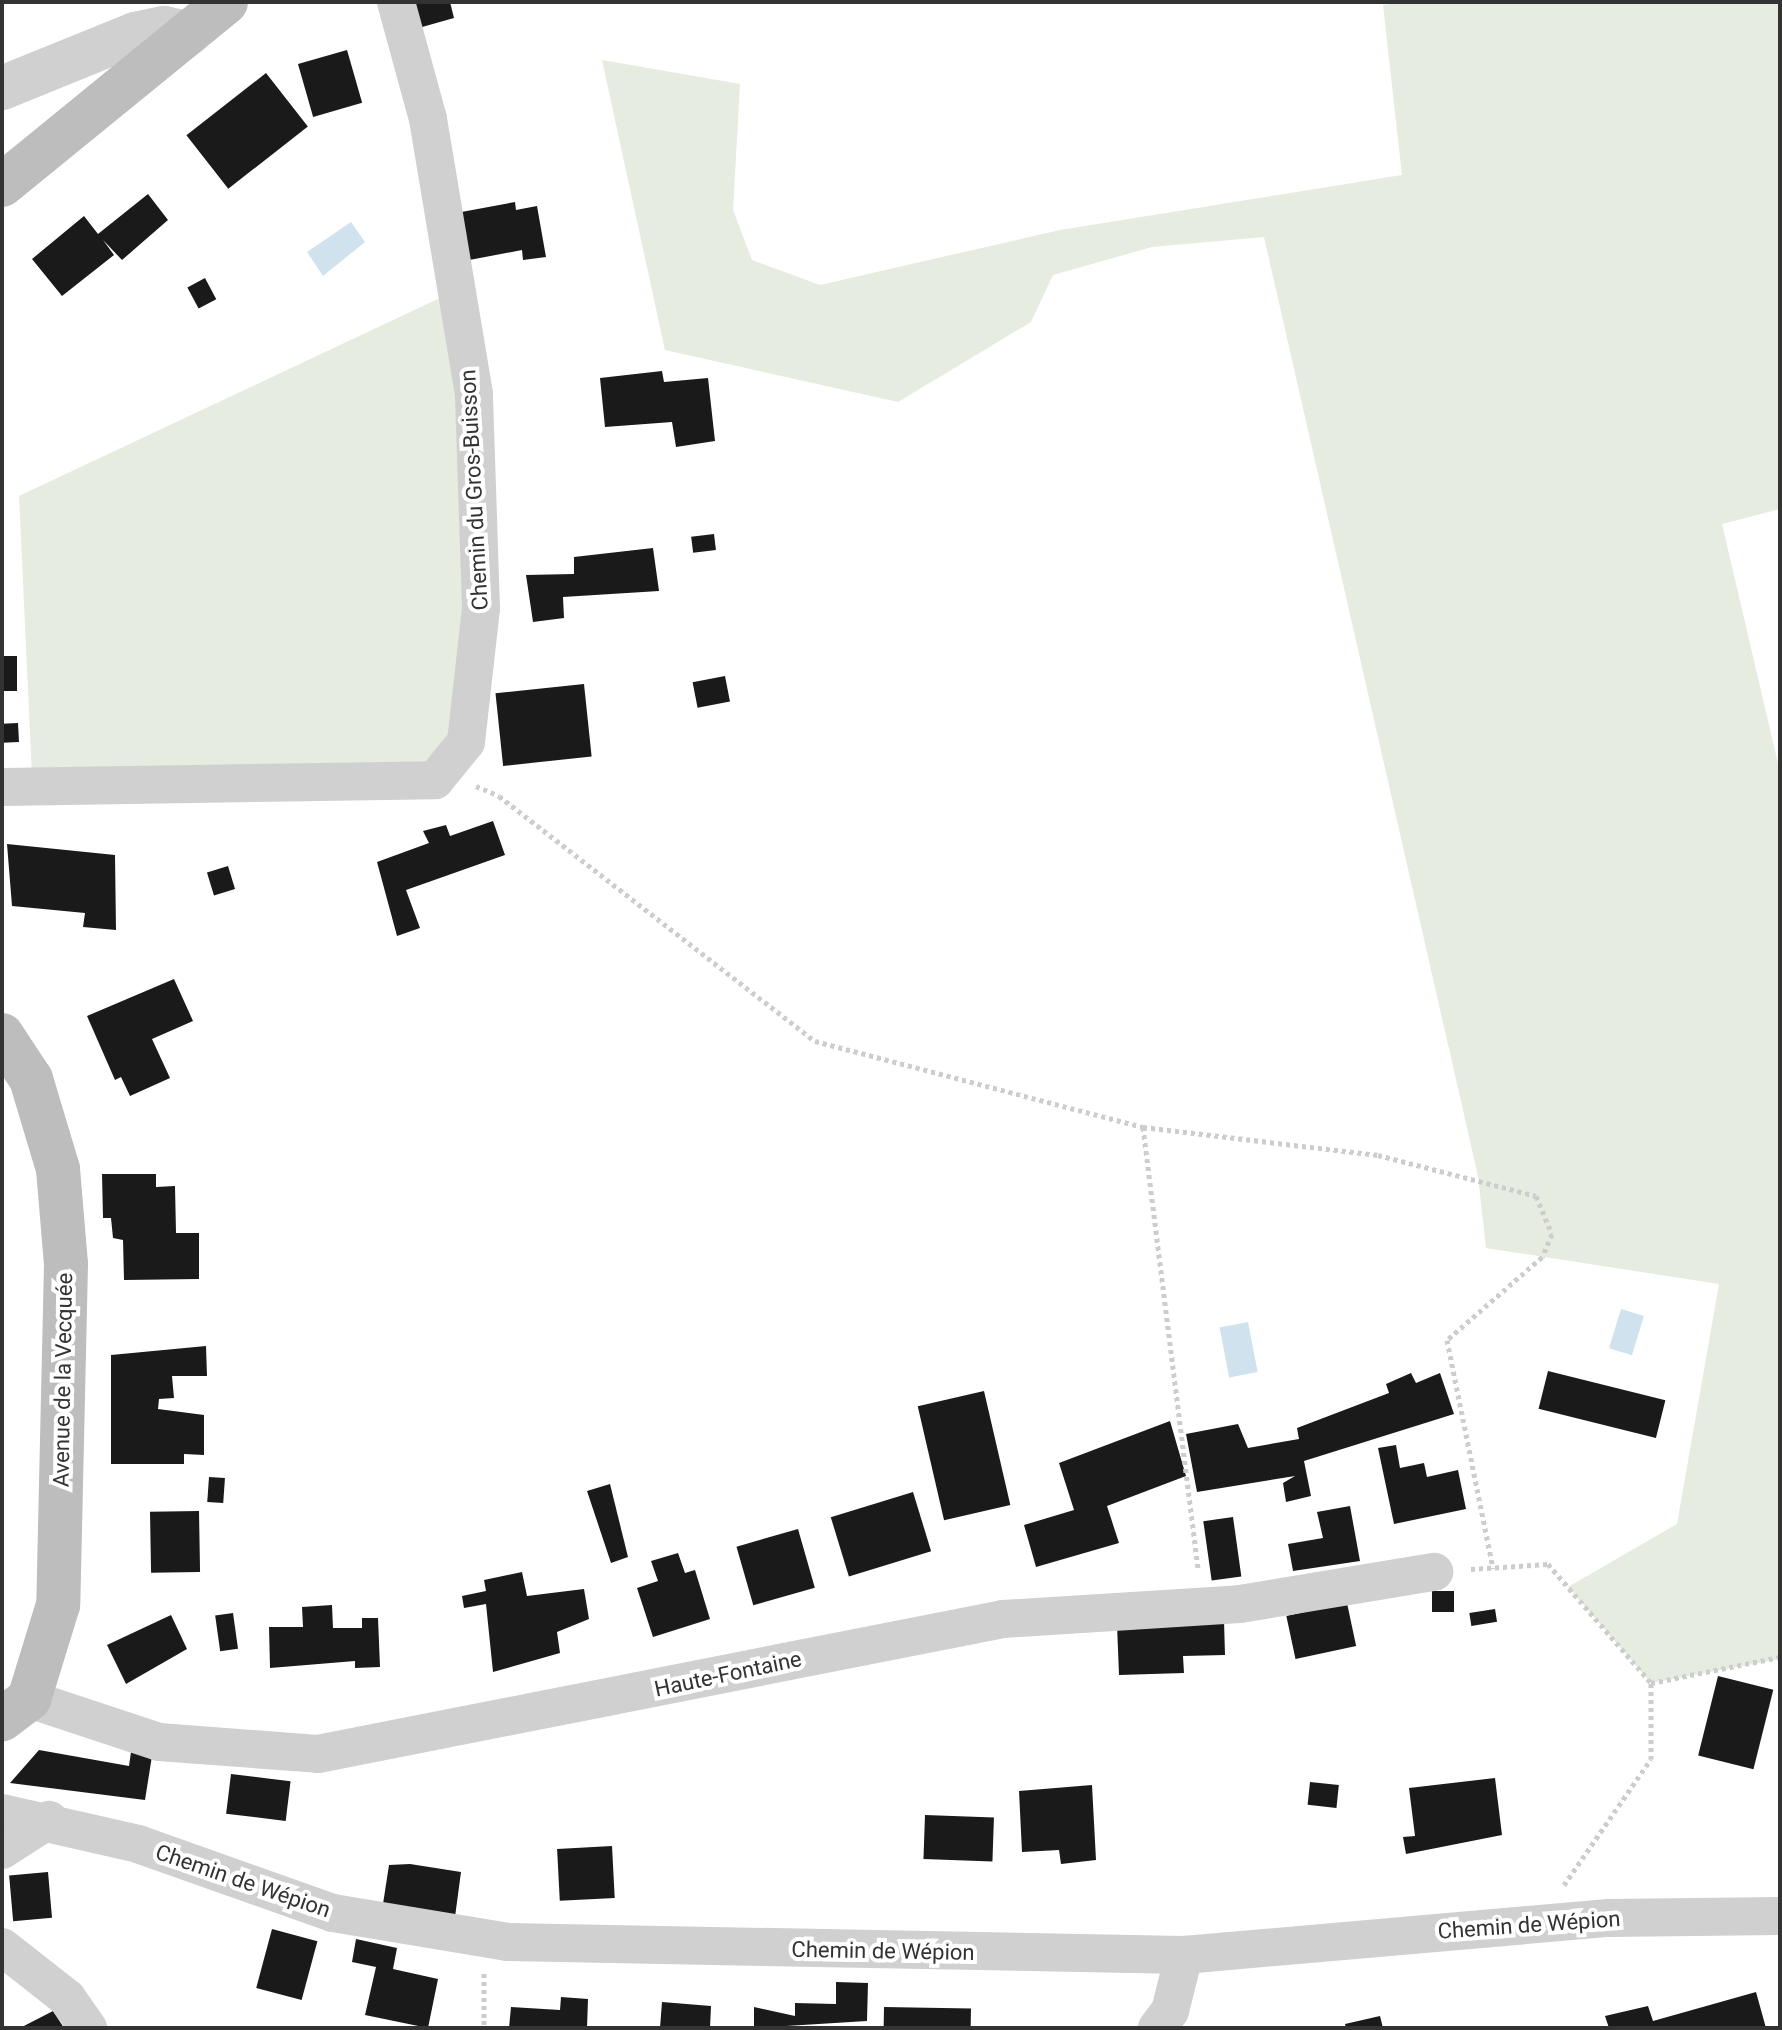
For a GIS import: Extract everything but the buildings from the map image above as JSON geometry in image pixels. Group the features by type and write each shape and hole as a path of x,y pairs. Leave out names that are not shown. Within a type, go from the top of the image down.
{"main road":[{"path":"2,185 226,2"},
{"name":"Avenue de la Vecquée","path":"2,1035 31,1079 58,1169 66,1264 58,1605 15,1709"}],"street":[{"name":"Chemin du Gros-Buisson","path":"396,2 428,119 474,394 481,608 466,742 442,771"},
{"path":"2,88 135,34 164,28 188,33"},
{"path":"2,787 263,787 435,780 442,771"},
{"name":"Haute-Fontaine","path":"15,1709 159,1742 318,1754 1003,1619 1203,1606 1434,1572"},
{"name":"Chemin de Wépion","path":"2,1813 49,1820 333,1913 484,1940 1184,1955 1540,1923 1780,1916"},
{"path":"2,1850 49,1820"},
{"path":"2,1947 67,1998 88,2028"},
{"path":"1157,2028 1170,2011 1184,1955"}],"path":[{"path":"442,771 499,796 815,1041 1143,1127 1378,1155 1536,1196 1552,1234 1542,1257 1447,1340 1493,1568"},
{"path":"1143,1127 1203,1606"},
{"path":"1434,1572 1548,1564 1651,1683 1651,1759 1540,1923"},
{"path":"1651,1683 1780,1657"},
{"path":"484,1940 484,2028"}],"shaded area":[{"path":"1402,2 1780,2 1780,509 1722,524 1780,772 1780,1659 1651,1683 1568,1587 1677,1524 1719,1284 1486,1248 1478,1176 1264,237 1152,247 1053,275 1031,322 898,402 665,350 602,60 740,84 733,210 752,260 820,285 1060,230 1402,175 1383,5"},
{"path":"457,290 466,742 435,780 32,775 19,496"}],"water":[{"path":"351,222 365,242 323,276 307,252"},
{"path":"1621,1309 1644,1316 1632,1355 1609,1348"},
{"path":"1248,1322 1258,1372 1229,1378 1220,1328"}]}
